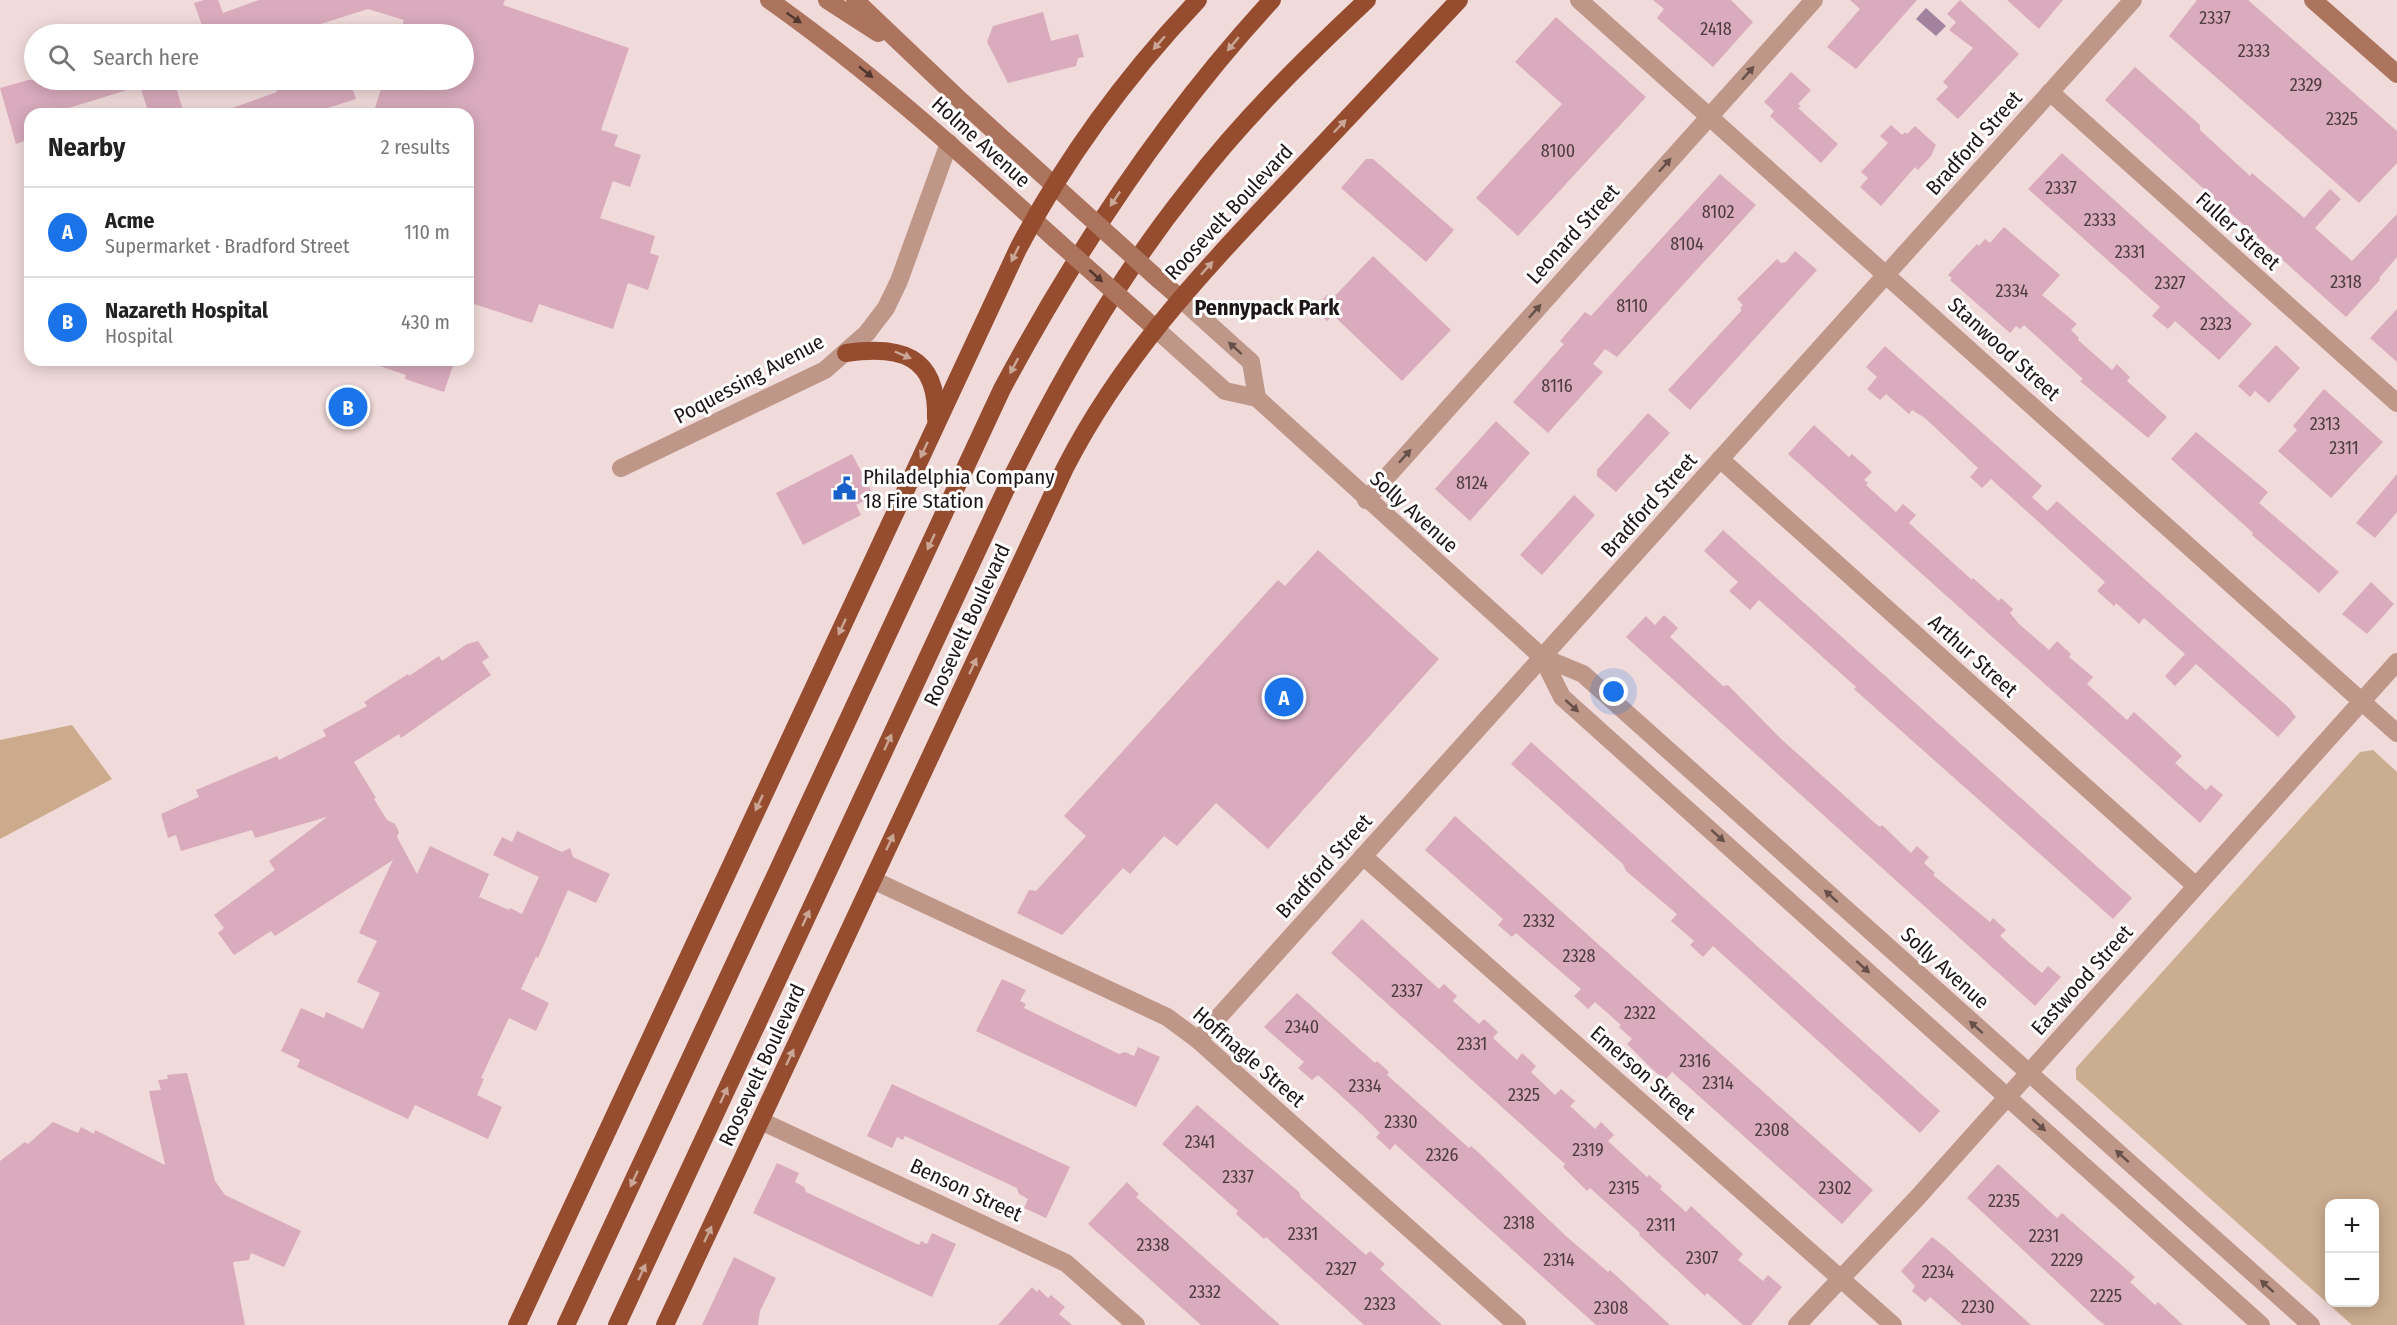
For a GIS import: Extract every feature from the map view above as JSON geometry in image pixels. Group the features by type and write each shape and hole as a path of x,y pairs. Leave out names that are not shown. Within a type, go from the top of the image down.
{"highway":[{"path":"517,1325 936,424 1034,219 1054,184 1113,98 1198,0"},
{"path":"566,1325 1002,389 1036,326 1114,199 1199,84 1272,0"},
{"name":"Roosevelt Boulevard","path":"617,1325 1005,491 1064,375 1111,298 1189,188 1286,79 1367,0"},
{"name":"Roosevelt Boulevard","path":"665,1325 1065,468 1104,396 1180,298 1459,0"},
{"path":"846,352 876,348 904,354 914,360 931,380 937,406 936,424"}],"main road":[{"name":"Holme Avenue","path":"769,0 861,68 949,143 1155,328"},
{"path":"827,0 910,53"},
{"name":"Holme Avenue","path":"855,0 910,53 1180,298"},
{"path":"2313,0 2397,74"}],"street":[{"name":"Stanwood Street","path":"1579,0 1887,273 2397,733"},
{"name":"Leonard Street","path":"1366,500 1814,0"},
{"name":"Bradford Street","path":"1198,1040 2133,0"},
{"name":"Fuller Street","path":"2049,92 2397,403"},
{"name":"Poquessing Avenue","path":"621,468 825,370 867,333 886,308 899,281 949,143"},
{"path":"1155,328 1225,391 1257,398 1251,362 1180,298"},
{"name":"Solly Avenue","path":"1257,398 1366,500 1542,657 1583,674 2311,1325"},
{"name":"Arthur Street","path":"1720,459 2196,886"},
{"name":"Solly Avenue","path":"1542,657 1562,697 2261,1325"},
{"name":"Eastwood Street","path":"1797,1325 1917,1198 2397,662"},
{"name":"Emerson Street","path":"1363,856 1893,1325"},
{"name":"Hoffnagle Street","path":"873,880 1167,1017 1198,1040 1517,1325"},
{"name":"Benson Street","path":"760,1121 1066,1263 1136,1325"}],"shaded area":[{"path":"1926,8 1946,26 1936,36 1916,19"},
{"path":"72,725 112,779 0,839 0,740"},
{"path":"2373,750 2397,772 2397,1325 2352,1325 2332,1307 2379,1307 2379,1199 2325,1199 2325,1301 2076,1079 2076,1068 2360,752"}],"building":[{"path":"218,0 223,13 259,0 505,0 503,5 629,48 601,130 618,135 614,146 641,155 630,187 613,181 600,218 655,236 650,253 659,256 648,290 628,283 613,329 539,304 532,323 474,304 474,108 375,108 381,90 474,90 474,24 403,24 404,20 368,9 320,24 201,24 194,3"},
{"path":"1653,0 1731,0 1753,22 1713,67 1657,18 1664,9"},
{"path":"1850,0 1917,0 1856,69 1827,47 1860,9"},
{"path":"1960,0 2019,54 1958,119 1936,99 1948,87 1943,82 1973,48 1949,30 1956,22 1947,14"},
{"path":"2007,0 2063,0 2039,29"},
{"path":"2197,0 2248,0 2397,131 2397,163 2359,203 2169,36"},
{"path":"1043,12 1051,41 1078,34 1084,57 1078,58 1076,66 1008,83 987,42 993,26"},
{"path":"1556,17 1646,97 1518,236 1476,198 1562,104 1515,62"},
{"path":"2135,67 2200,125 2200,130 2250,176 2252,173 2304,218 2330,189 2341,199 2315,228 2352,261 2397,214 2397,257 2379,281 2346,317 2105,100"},
{"path":"1791,72 1811,90 1798,104 1801,106 1798,108 1838,144 1821,163 1770,116 1774,111 1764,102"},
{"path":"24,81 24,90 127,90 69,108 24,108 24,141 16,144 0,88"},
{"path":"141,90 177,90 182,108 147,108"},
{"path":"276,90 353,90 356,99 328,108 232,108 277,92"},
{"path":"1891,125 1902,135 1905,132 1907,134 1915,126 1936,145 1931,156 1918,170 1915,167 1881,206 1860,187 1868,178 1861,172 1888,143 1880,136"},
{"path":"2062,153 2252,324 2219,360 2175,321 2168,329 2152,316 2160,307 2028,189"},
{"path":"1366,159 1373,159 1454,230 1426,262 1341,188"},
{"path":"1720,174 1756,205 1617,357 1605,349 1593,364 1603,372 1548,433 1513,402 1564,344 1560,341 1585,312 1591,316"},
{"path":"2004,227 2060,275 2042,295 2077,324 2071,330 2079,338 2078,340 2112,370 2117,364 2130,377 2127,381 2167,417 2148,438 2080,381 2083,379 2024,325 2020,329 2016,326 2010,333 1950,280 1952,278 1948,275 1977,244 1979,246 1985,239 1990,243"},
{"path":"1795,251 1817,270 1690,410 1668,390 1742,310 1740,308 1743,305 1737,299 1777,259 1781,263 1786,262"},
{"path":"1373,256 1451,330 1402,381 1333,315 1327,321 1314,308 1327,295 1332,299"},
{"path":"2397,309 2397,362 2370,338"},
{"path":"2276,345 2300,368 2269,403 2255,391 2250,397 2238,386"},
{"path":"1885,346 2042,486 2032,497 2047,511 2057,501 2289,708 2296,717 2278,737 2196,664 2175,686 2165,676 2185,654 2144,618 2139,624 2116,603 2114,606 2097,591 2105,582 1991,479 1982,488 1970,477 1978,468 1925,418 1912,410 1909,414 1886,394 1880,400 1867,389 1877,377 1866,367"},
{"path":"380,366 453,366 444,392 405,379 406,375"},
{"path":"2324,389 2383,442 2331,498 2278,451 2297,430 2293,426"},
{"path":"1648,413 1670,433 1616,492 1597,476 1597,470"},
{"path":"1496,421 1530,453 1470,521 1435,489"},
{"path":"1814,425 1849,457 1852,454 1872,472 1864,480 1868,483 1866,485 1896,512 1903,504 1916,515 1909,523 1972,580 1973,578 1999,601 2001,598 2013,609 2010,613 2019,624 2049,650 2057,641 2071,654 2069,657 2093,677 2087,684 2127,720 2134,712 2182,756 2175,763 2206,790 2211,785 2223,795 2200,823 1788,454"},
{"path":"2196,432 2268,492 2259,503 2339,572 2319,593 2252,535 2253,533 2171,459"},
{"path":"852,454 874,496 856,505 861,515 803,545 776,493"},
{"path":"2397,474 2397,512 2375,538 2356,523"},
{"path":"1574,495 1595,515 1542,575 1520,555"},
{"path":"1723,530 2132,898 2113,919 1854,689 1856,687 1759,600 1750,610 1729,591 1738,582 1704,551"},
{"path":"1318,550 1439,659 1268,849 1216,803 1177,846 1164,836 1130,874 1123,868 1062,935 1017,913 1029,890 1036,891 1086,836 1064,816 1278,580 1285,586"},
{"path":"2371,582 2394,604 2367,634 2342,614"},
{"path":"1664,615 1678,628 1670,637 1723,686 1728,685 1780,738 1876,824 1880,827 1882,825 1911,853 1917,846 1929,857 1924,863 1935,873 1933,875 1990,922 1993,918 2006,930 2000,936 2022,956 2042,973 2048,966 2061,977 2035,1006 1626,637 1646,616 1655,625"},
{"path":"478,641 489,657 482,662 491,675 401,738 399,734 354,762 376,798 374,799 387,820 395,824 399,832 397,837 417,874 430,846 489,874 479,897 509,910 510,908 522,914 539,877 493,855 502,837 512,842 517,831 562,852 570,848 573,857 610,874 596,903 568,890 538,958 536,957 521,989 549,1003 536,1031 509,1018 481,1078 484,1079 477,1095 502,1107 488,1139 415,1105 408,1119 297,1067 300,1060 281,1051 301,1008 324,1018 326,1012 363,1029 380,993 357,982 377,941 359,933 393,860 275,936 271,931 234,955 218,933 224,928 214,915 275,870 269,861 327,817 255,838 252,830 181,851 176,835 168,838 161,814 199,797 196,790 277,756 279,760 326,736 323,730 367,706 364,702 408,674 409,676 439,656 442,661 467,644"},
{"path":"1531,742 1940,1111 1920,1133 1713,946 1703,957 1690,945 1694,941 1671,921 1677,914 1626,871 1623,864 1511,764"},
{"path":"1455,816 1873,1190 1842,1224 1672,1072 1665,1080 1651,1068 1627,1044 1632,1039 1619,1027 1621,1025 1595,1002 1588,1009 1574,996 1581,989 1516,933 1512,937 1498,925 1503,919 1425,850"},
{"path":"1362,919 1439,989 1444,984 1457,996 1453,1001 1479,1024 1484,1019 1498,1032 1493,1038 1517,1060 1522,1053 1536,1066 1531,1072 1555,1095 1561,1089 1575,1101 1570,1106 1595,1129 1601,1122 1614,1135 1608,1141 1647,1177 1649,1175 1662,1186 1660,1189 1686,1212 1691,1206 1743,1254 1738,1260 1763,1281 1768,1275 1782,1287 1751,1325 1743,1325 1707,1293 1705,1296 1590,1188 1587,1191 1563,1167 1565,1164 1331,953"},
{"path":"1002,979 1026,990 1020,1001 1026,1004 1024,1008 1119,1054 1125,1052 1134,1056 1138,1047 1160,1057 1136,1107 976,1031"},
{"path":"1297,993 1375,1063 1377,1061 1389,1072 1387,1075 1469,1148 1471,1146 1478,1152 1567,1237 1608,1272 1610,1270 1670,1325 1596,1325 1395,1144 1390,1150 1376,1137 1380,1133 1318,1075 1312,1080 1298,1068 1304,1062 1264,1027"},
{"path":"187,1073 215,1181 225,1195 301,1231 284,1267 251,1253 249,1260 233,1262 245,1325 0,1325 0,1161 25,1142 28,1144 53,1122 78,1133 81,1127 94,1134 95,1130 165,1165 149,1091 161,1090 158,1080 168,1079 167,1075"},
{"path":"892,1084 1070,1167 1046,1218 1024,1208 1028,1199 1019,1194 1017,1188 905,1136 903,1140 897,1137 892,1148 867,1136"},
{"path":"1197,1105 1299,1192 1301,1198 1366,1255 1370,1251 1385,1264 1380,1269 1442,1325 1364,1325 1266,1237 1264,1239 1236,1214 1238,1211 1162,1144"},
{"path":"777,1163 799,1173 795,1182 804,1187 806,1192 919,1245 921,1241 927,1244 932,1233 956,1244 932,1297 753,1213"},
{"path":"1998,1164 2057,1218 2062,1213 2135,1277 2130,1282 2155,1305 2158,1302 2183,1325 2105,1325 2097,1319 1967,1198"},
{"path":"1127,1182 1139,1194 1136,1197 1280,1325 1201,1325 1088,1224"},
{"path":"1932,1237 2031,1325 1962,1325 1930,1297 1925,1302 1912,1291 1915,1286 1901,1271"},
{"path":"734,1257 776,1278 760,1311 758,1325 702,1325"},
{"path":"1032,1287 1037,1292 1039,1289 1048,1298 1051,1295 1065,1307 1059,1314 1072,1325 998,1325"}],"place":[{"name":"Nazareth Hospital","path":"348,407"},
{"name":"Philadelphia Company 18 Fire Station","path":"845,489"},
{"name":"Acme","path":"1284,697"}],"district":[{"name":"Pennypack Park","path":"1267,307"}]}
